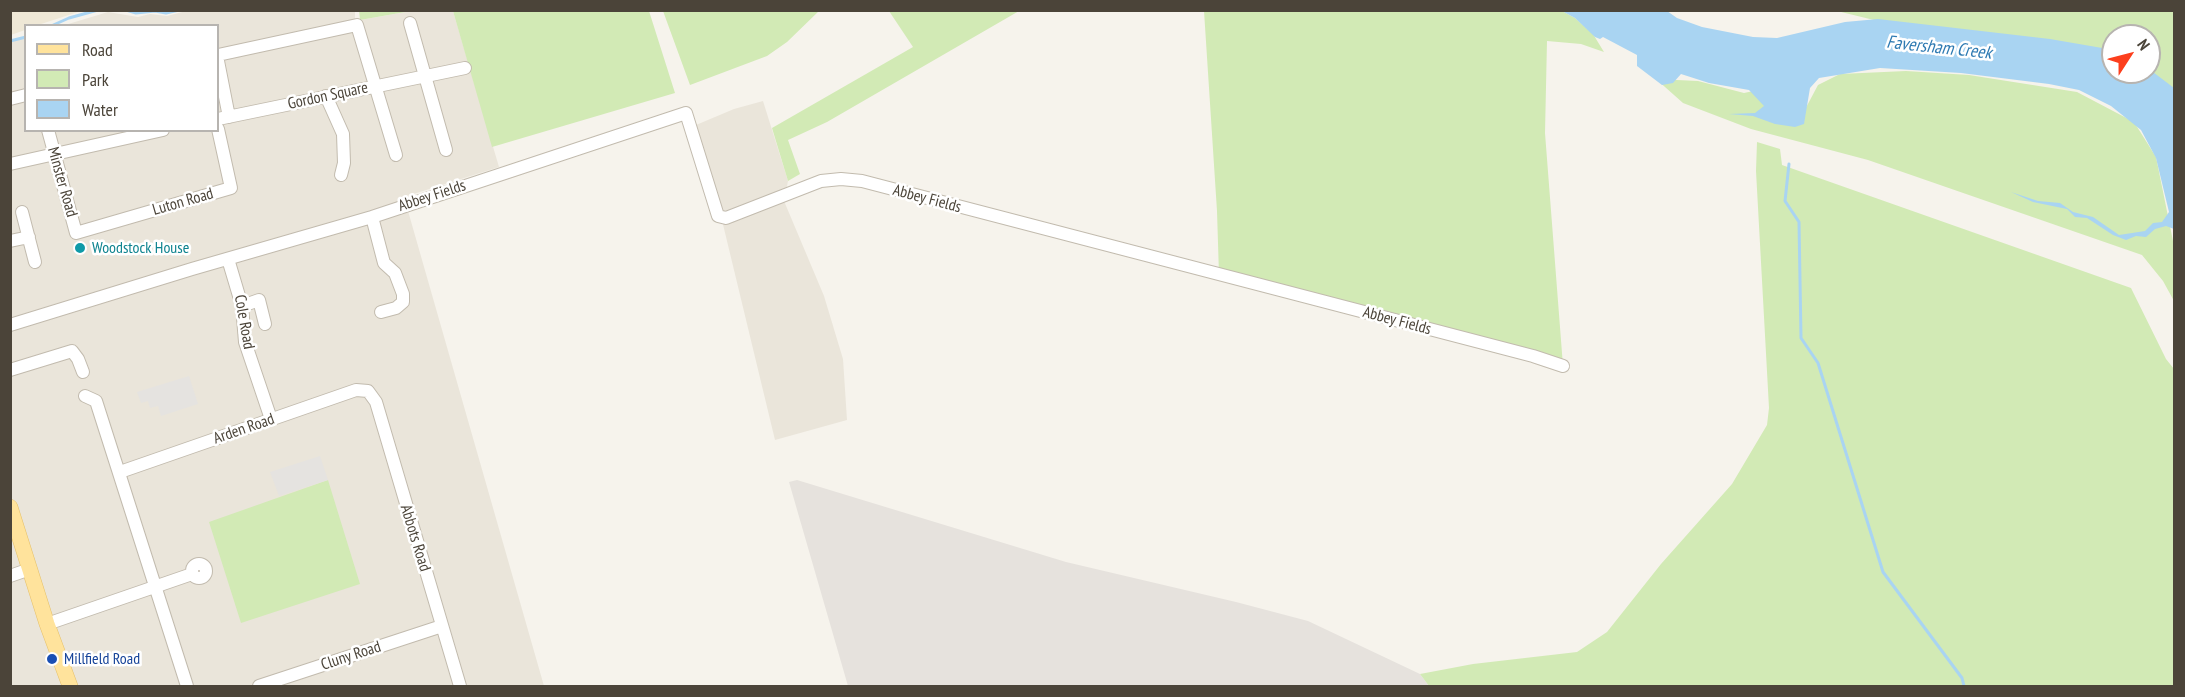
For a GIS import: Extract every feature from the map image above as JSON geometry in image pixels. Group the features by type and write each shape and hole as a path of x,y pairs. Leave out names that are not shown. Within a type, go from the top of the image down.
{"main road":[{"path":"10,507 47,624 70,687"}],"street":[{"path":"410,23 447,150"},
{"path":"219,55 357,25 396,155"},
{"name":"Gordon Square","path":"219,70 224,118 465,68"},
{"path":"326,96 343,134 346,168"},
{"name":"Abbey Fields","path":"10,325 372,217 686,113 718,216 726,218 821,181 841,179 862,181 1533,356 1563,366"},
{"name":"Minster Road","path":"48,132 76,233"},
{"path":"10,164 153,132"},
{"name":"Luton Road","path":"76,233 231,188 219,132"},
{"path":"22,212 35,262"},
{"path":"372,217 384,263 395,273 403,294 403,302 396,308 381,312"},
{"path":"10,242 28,237"},
{"name":"Cole Road","path":"228,259 242,306 245,342 271,419"},
{"path":"242,306 259,300 265,324"},
{"path":"10,370 72,351 83,372"},
{"name":"Arden Road","path":"120,472 356,390 368,391"},
{"name":"Abbots Road","path":"368,391 376,402 460,687"},
{"path":"86,396 96,401 187,687"},
{"path":"10,576 30,569"},
{"path":"47,624 192,574"},
{"name":"Cluny Road","path":"259,687 442,626"}],"shaded area":[{"path":"11,10 81,10 41,24 24,24 24,30 11,35"},
{"path":"190,10 355,10 355,19 360,20 411,11 453,11 499,167 404,197 544,686 11,686 10,42 24,38 24,132 219,132 219,24 68,24 108,12 138,17 150,14 167,16"},
{"path":"763,101 788,181 784,201 824,296 843,359 847,420 775,440 720,212 696,125 734,109"},
{"path":"189,376 198,404 161,416 158,406 150,408 148,401 141,403 137,392"},
{"path":"320,456 328,480 279,496 270,472"},
{"path":"797,480 1066,562 1308,621 1420,674 1429,686 848,686 789,482"}],"green space":[{"path":"359,10 411,11 360,20"},
{"path":"663,10 819,11 787,42 767,56 690,85"},
{"path":"453,11 649,11 675,93 492,147"},
{"path":"889,11 1019,11 827,122 788,140 800,174 788,181 772,128 913,47"},
{"path":"1204,11 1562,11 1575,18 1593,34 1604,52 1581,44 1547,41 1545,133 1563,366 1219,275"},
{"path":"1837,11 2174,11 2174,91 2161,81 2161,24 2101,24 2101,53 1878,21"},
{"path":"1906,71 1969,75 2077,92 2134,122 2156,157 2174,246 2174,301 2163,281 2142,255 1868,160 1751,129 1683,103 1656,79 1698,81 1744,93 1786,84 1801,117 1818,85 1840,74"},
{"path":"1757,142 1780,149 1782,165 2131,288 2166,359 2174,369 2174,686 1429,686 1420,674 1473,664 1577,652 1607,632 1661,564 1732,484 1767,425 1769,408 1756,171"},
{"path":"328,480 360,584 241,623 209,522"}],"water":[{"name":"Faversham Creek","path":"1562,11 1667,11 1677,18 1702,27 1753,37 1777,38 1845,22 1878,19 2050,39 2101,48 2101,84 2161,84 2161,78 2174,88 2174,229 2166,226 2155,229 2146,237 2136,236 2126,240 2113,235 2087,218 2075,217 2067,209 2033,202 2011,192 2038,201 2060,203 2073,212 2093,217 2119,235 2145,231 2153,223 2162,222 2169,212 2156,158 2141,130 2111,106 2079,90 1961,73 1880,68 1819,78 1810,88 1804,124 1795,127 1775,124 1753,116 1729,114 1755,113 1764,106 1749,90 1709,83 1681,74 1673,83 1662,85 1637,66 1637,55 1603,37 1600,39 1595,37 1575,18"}],"waterway":[{"path":"56,24 98,10"},
{"path":"126,10 136,13 155,11 166,13 179,10"},
{"path":"10,41 24,38"},
{"path":"1789,164 1785,201 1799,222 1801,338 1818,363 1883,572 1962,678 1964,686"}],"place":[{"name":"Woodstock House","path":"80,248"},
{"name":"Millfield Road","path":"52,659"}]}
